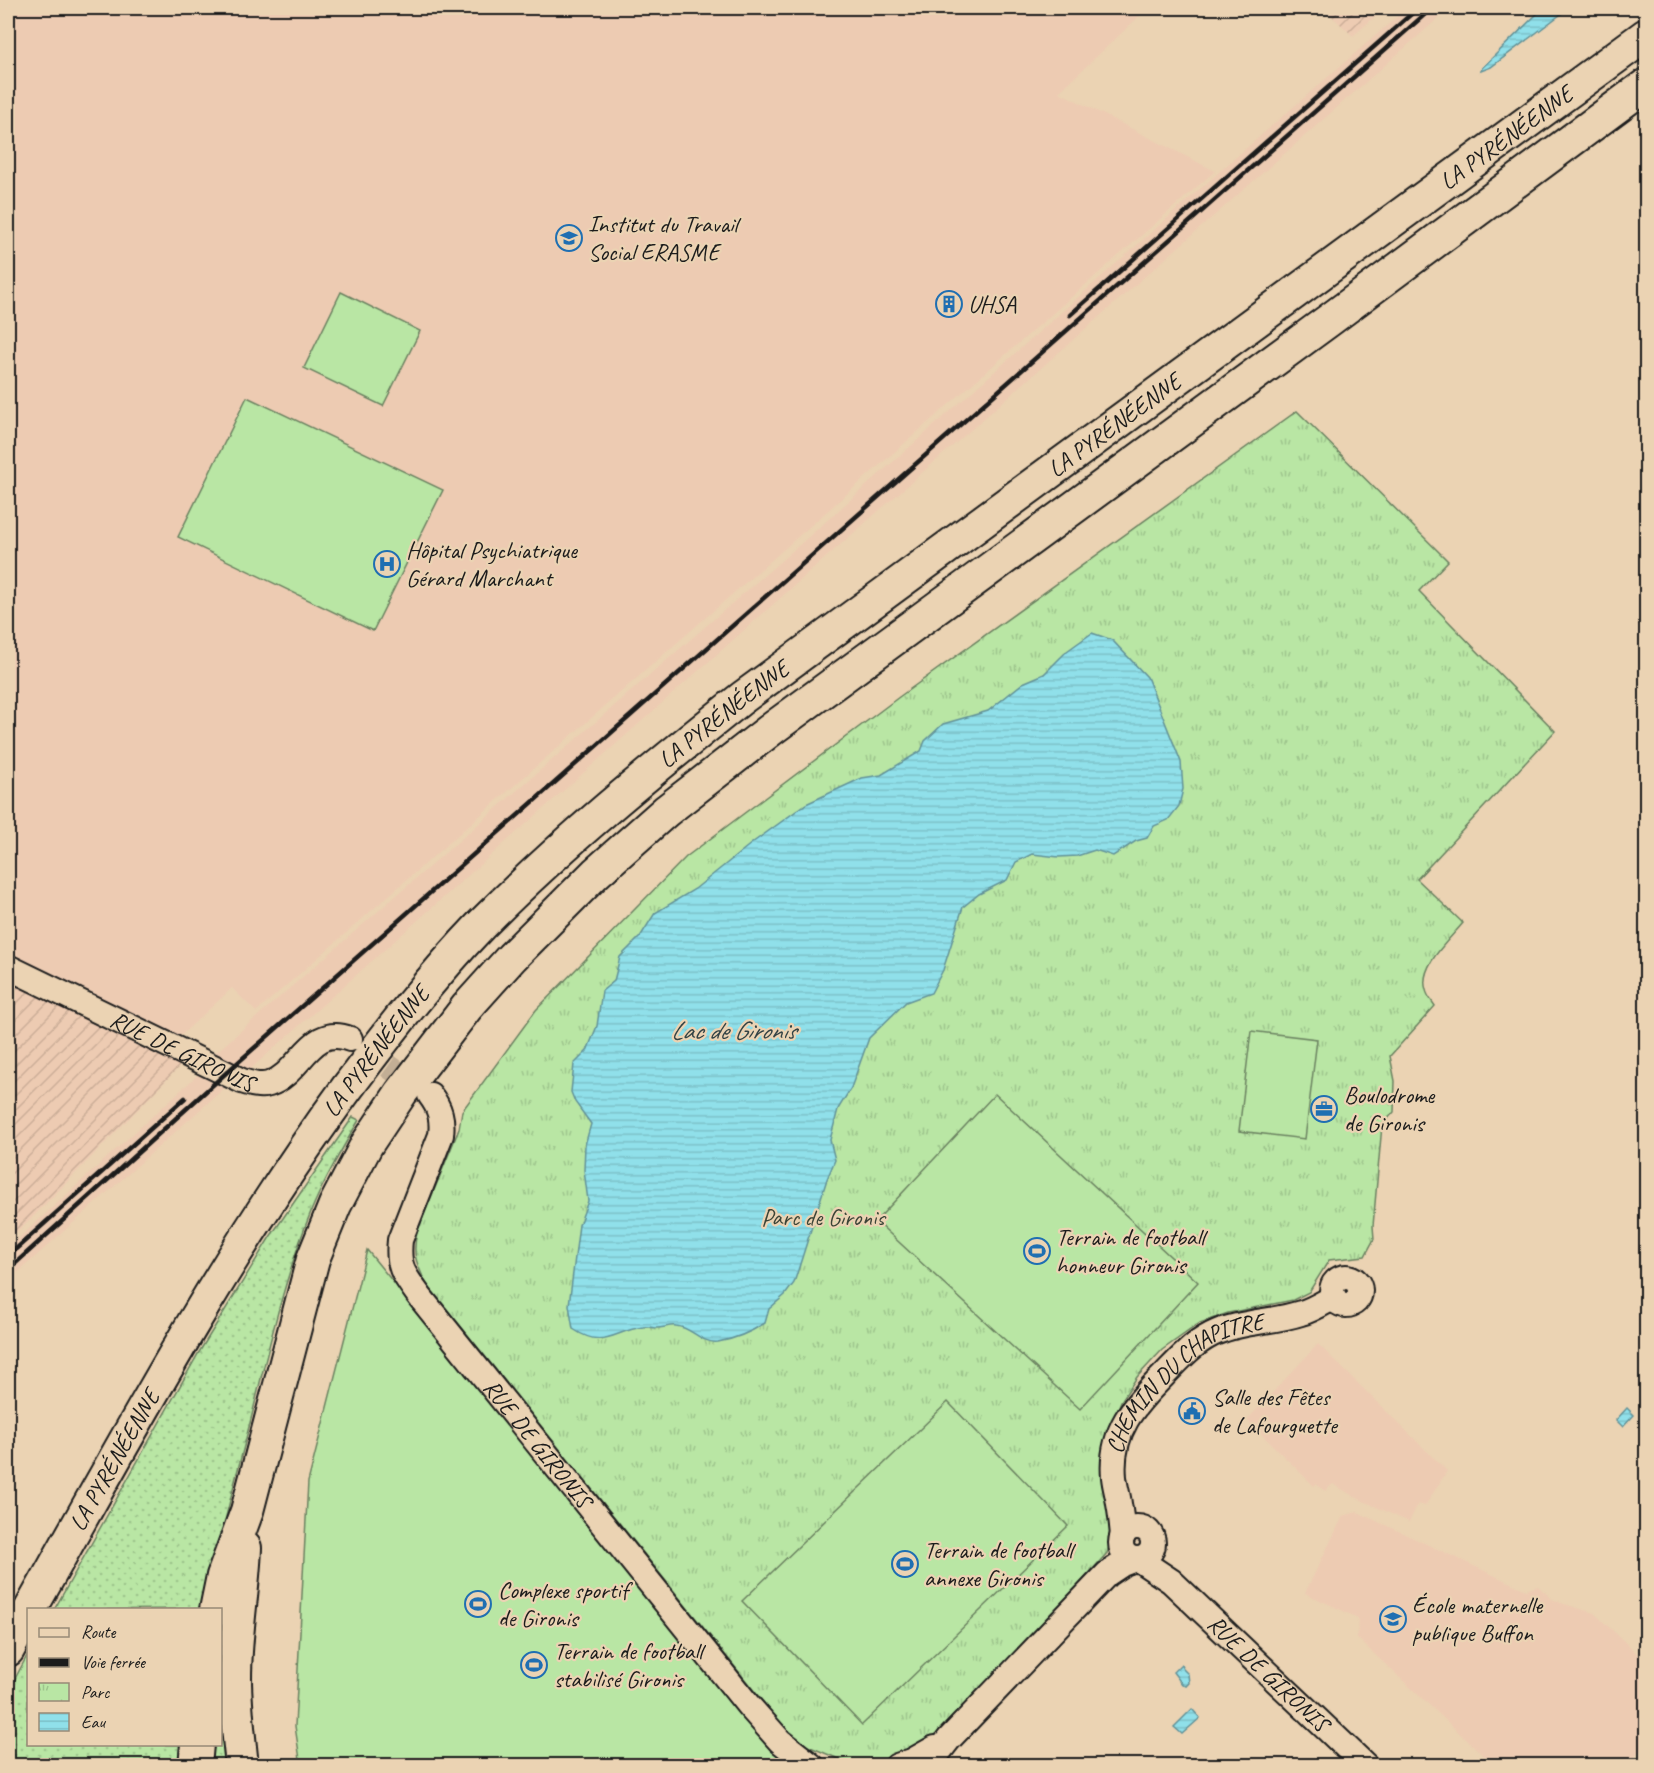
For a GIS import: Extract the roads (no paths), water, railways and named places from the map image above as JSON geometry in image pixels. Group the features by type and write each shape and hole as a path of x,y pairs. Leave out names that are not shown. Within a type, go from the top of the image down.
{"highway":[{"name":"LA PYRÉNÉENNE","path":"31,1608 160,1377 288,1170 380,1044 431,982 480,927 559,850 632,786 742,698 1647,35"},
{"name":"LA PYRÉNÉENNE","path":"247,1511 313,1259 335,1205 367,1144 401,1093 467,1007 512,957 596,873 666,811 764,735 1647,85"},
{"path":"216,1608 223,1576 247,1511"},
{"path":"242,1766 235,1677 237,1627 244,1581 247,1511"},
{"name":"LA PYRÉNÉENNE","path":"8,1650 27,1615"},
{"path":"195,1766 197,1746"}],"street":[{"name":"RUE DE GIRONIS","path":"8,967 250,1084 267,1084 281,1077 321,1040 340,1035 350,1039"},
{"name":"RUE DE GIRONIS","path":"430,1095 438,1105 442,1129 400,1240 398,1257 405,1275 420,1297 748,1705 780,1741 806,1761 826,1766"},
{"name":"CHEMIN DU CHAPITRE","path":"1135,1545 1132,1521 1120,1505 1114,1474 1118,1442 1126,1418 1147,1392 1201,1340 1216,1332 1236,1326 1301,1313 1324,1302"},
{"name":"RUE DE GIRONIS","path":"1135,1545 1366,1766"},
{"path":"924,1766 1135,1545"},
{"path":"897,1766 920,1757 949,1739"}],"water":[{"path":"1543,8 1569,8 1491,67 1481,71 1482,68"},
{"name":"Lac de Gironis","path":"1092,633 1112,640 1147,677 1181,762 1183,789 1179,806 1168,820 1154,826 1147,838 1136,841 1113,856 1095,850 1077,856 1032,854 1016,862 1007,880 979,894 963,907 943,970 931,993 906,1002 869,1038 851,1088 838,1109 830,1140 835,1160 794,1283 785,1295 769,1309 765,1323 743,1335 718,1342 712,1342 676,1326 643,1327 601,1339 584,1335 573,1329 569,1305 579,1225 588,1201 584,1170 585,1145 591,1124 575,1102 571,1092 574,1064 587,1051 597,1026 602,991 614,981 620,957 640,937 655,913 695,889 752,843 806,804 862,778 881,775 921,751 925,741 943,724 988,711 1023,683 1044,674 1067,651"},
{"path":"1627,1408 1634,1415 1623,1427 1616,1420"},
{"path":"1181,1664 1188,1674 1189,1683 1186,1686 1173,1672"},
{"path":"1192,1709 1200,1718 1182,1734 1174,1727"}],"tunnel":[{"path":"359,1045 423,1091"}],"railway":[{"path":"1070,315 1418,8"},
{"path":"8,1270 226,1073 1432,8"},
{"path":"8,1256 185,1098"}],"place":[{"name":"Institut du Travail Social ERASME","path":"569,238"},
{"name":"UHSA","path":"949,304"},
{"name":"Hôpital Psychiatrique Gérard Marchant","path":"387,564"},
{"name":"Boulodrome de Gironis","path":"1324,1109"},
{"name":"Terrain de football honneur Gironis","path":"1037,1251"},
{"name":"Salle des Fêtes de Lafourguette","path":"1192,1411"},
{"name":"Terrain de football annexe Gironis","path":"905,1564"},
{"name":"Complexe sportif de Gironis","path":"478,1604"},
{"name":"École maternelle publique Buffon","path":"1393,1619"},
{"name":"Terrain de football stabilisé Gironis","path":"534,1665"}],"park label":[{"name":"Parc de Gironis","path":"823,1217"}]}
